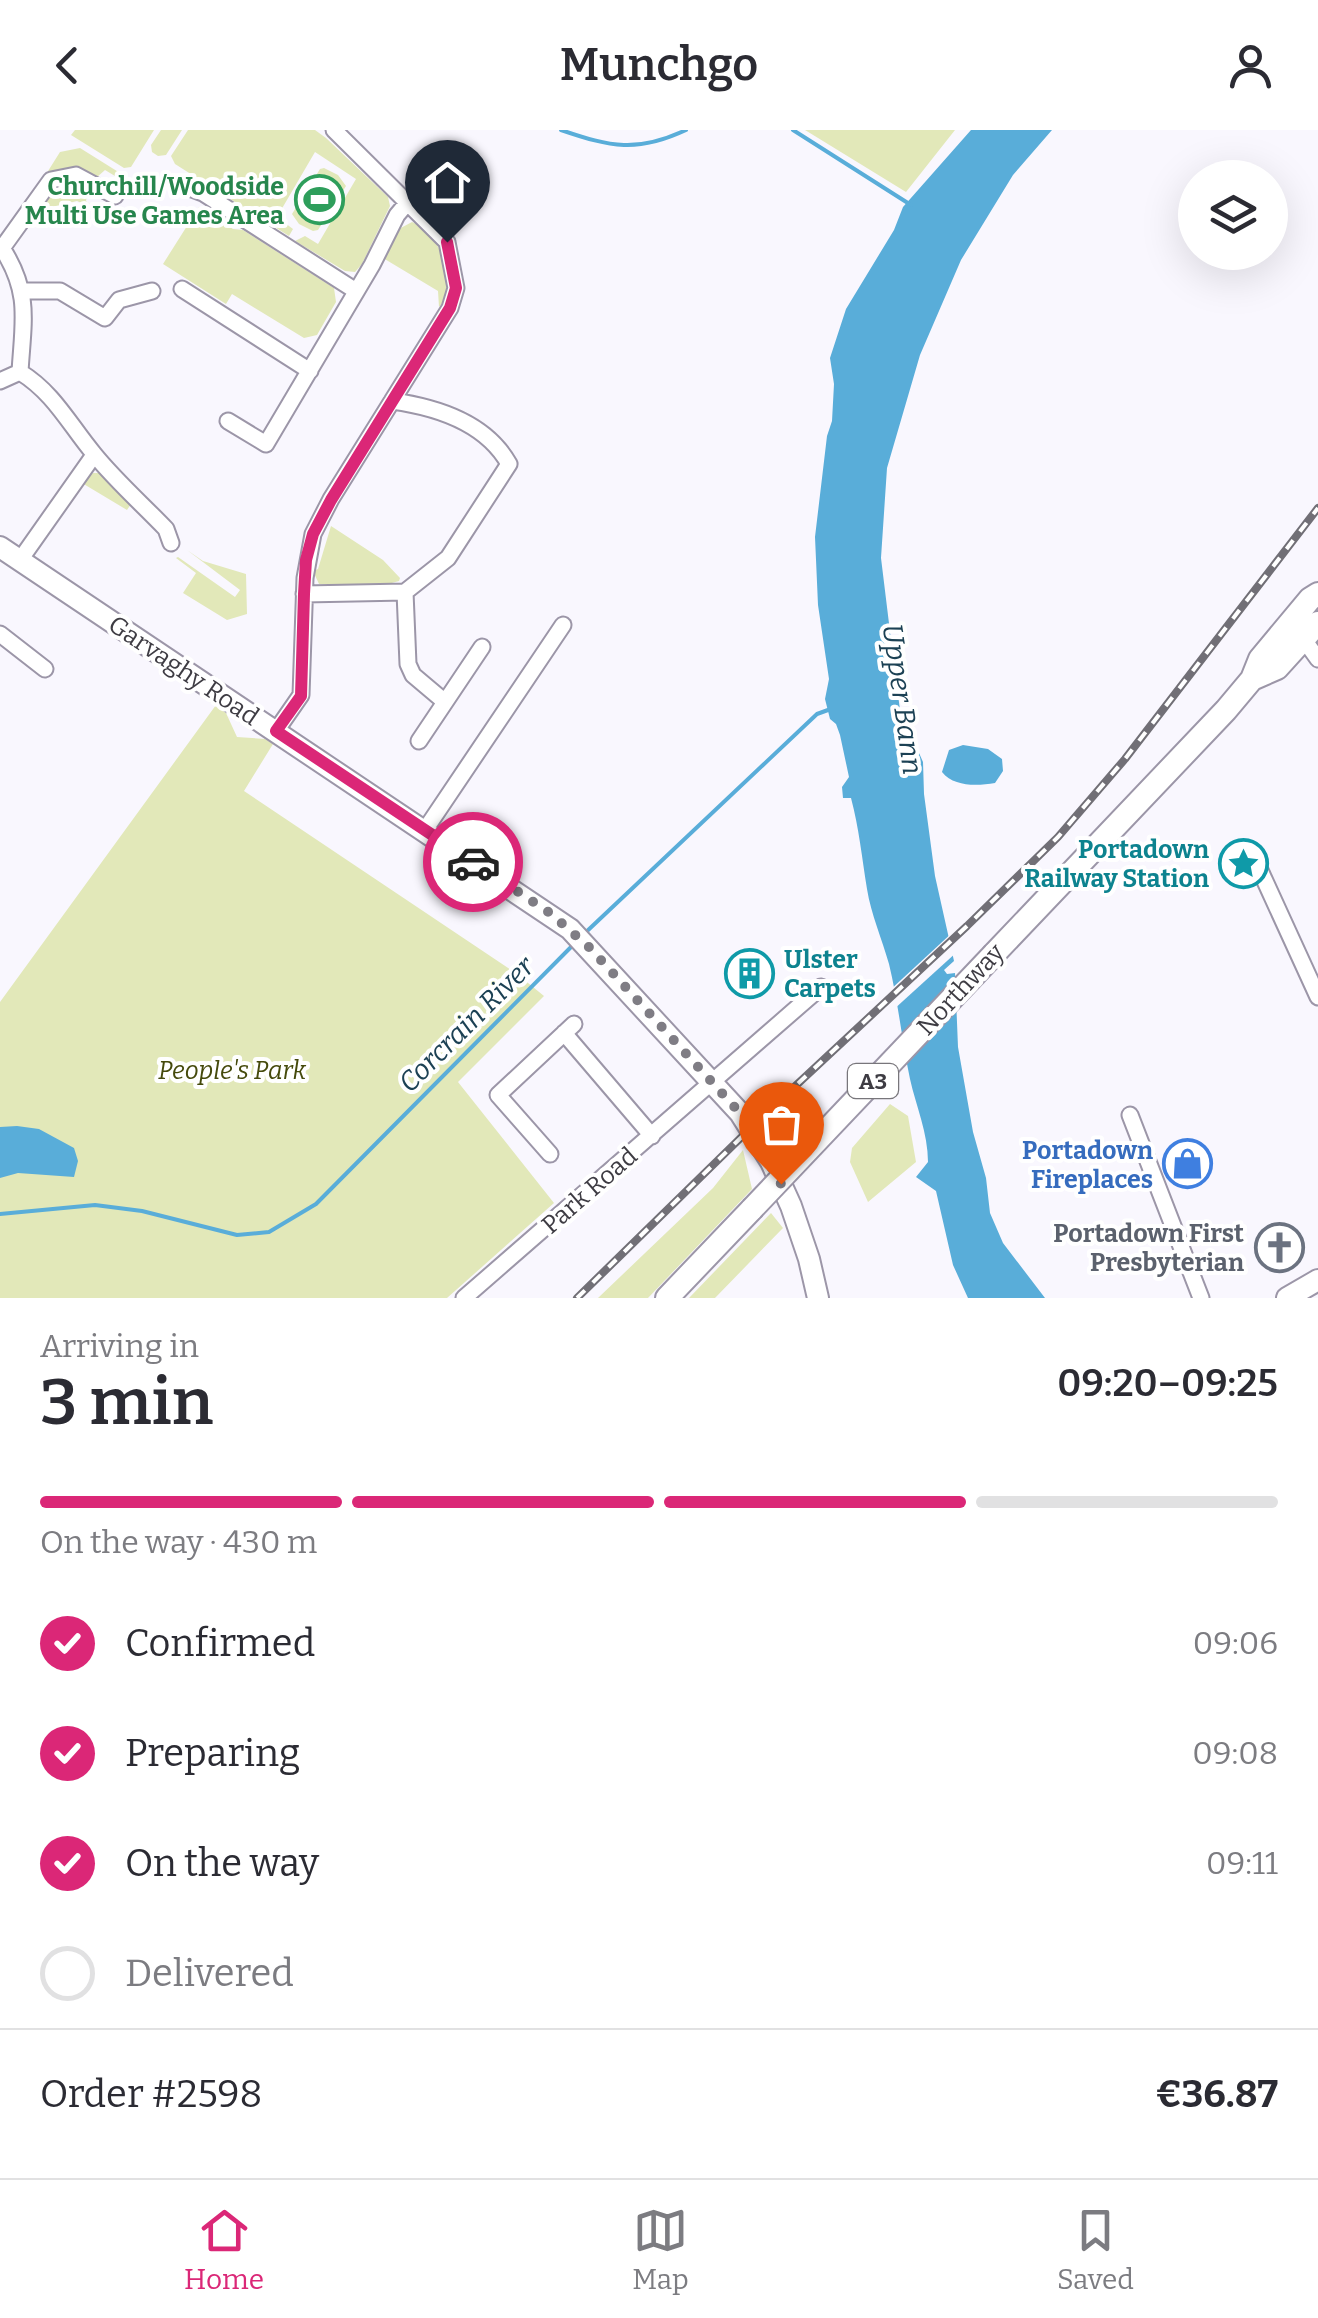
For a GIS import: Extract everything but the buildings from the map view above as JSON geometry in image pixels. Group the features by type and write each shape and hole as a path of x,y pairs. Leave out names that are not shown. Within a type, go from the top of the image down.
{"highway":[{"name":"Northway","path":"668,1298 1252,679 1260,659 1304,628 1318,594"}],"main road":[{"name":"Garvaghy Road","path":"0,547 570,929 714,1083 763,1148 791,1206 818,1298"},
{"path":"1288,1298 1318,1280"}],"street":[{"path":"276,731 301,696 306,560 320,518 450,308 456,288 447,242 334,130"},
{"path":"20,372 23,291 18,272 1,249 51,180 76,175 115,196"},
{"path":"179,184 203,193 356,292"},
{"path":"228,421 266,444 408,202"},
{"path":"182,289 310,371"},
{"path":"23,291 60,291 106,318 119,300 152,292"},
{"path":"0,381 20,372"},
{"path":"20,372 55,399 94,454 166,528 172,543"},
{"path":"304,594 405,592 448,558 509,464 498,445 444,411 392,400"},
{"path":"20,560 94,454"},
{"path":"405,592 408,664 413,676 444,702"},
{"path":"426,830 563,625"},
{"path":"1304,628 1318,659"},
{"path":"0,634 45,669"},
{"path":"419,741 482,648"},
{"path":"1260,868 1318,998"},
{"name":"Park Road","path":"464,1298 821,987"},
{"path":"550,1154 498,1096 569,1029 652,1136"},
{"path":"1130,1115 1201,1298"}],"green space":[{"path":"75,130 154,130 131,167 124,168 71,135"},
{"path":"161,130 182,130 166,155 158,156 151,145"},
{"path":"188,130 315,130 326,138 388,197 390,206 362,264 355,272 345,271 295,241 305,236 318,244 356,179 315,152 277,217 293,229 289,236 175,164 171,156"},
{"path":"805,130 955,130 906,192"},
{"path":"80,148 120,173 120,179 105,170 96,178 38,187 60,152"},
{"name":"Churchill/Woodside Multi Use Games Area","path":"324,168 338,175 346,186 318,230 313,231 299,224 292,214"},
{"path":"73,181 83,184 88,191 86,201 99,211 77,201 39,210 51,188"},
{"path":"199,207 334,288 336,302 317,335 304,338 232,294 226,304 163,264"},
{"path":"412,222 431,237 444,260 448,285 439,307 438,291 383,258 397,230"},
{"path":"93,473 100,473 131,504 127,510 82,483"},
{"path":"331,526 383,560 399,581 381,586 319,584 313,571 318,569"},
{"path":"187,550 203,561 246,574 247,614 227,620 183,593 196,573 178,557 235,597 240,590"},
{"name":"People's Park","path":"216,705 226,713 237,737 265,739 273,744 244,791 544,996 458,1082 554,1203 447,1298 0,1298 0,1002"},
{"path":"890,1104 908,1116 916,1162 868,1202 850,1162 852,1148"},
{"path":"743,1150 752,1189 648,1298 598,1298 713,1188"},
{"path":"771,1213 783,1228 715,1298 689,1298"}],"water":[{"path":"971,130 1052,130 1013,175 961,260 920,355 887,468 881,558 900,710 923,762 935,876 954,961 944,970 947,974 955,973 958,1047 990,1213 1003,1243 1045,1298 968,1298 953,1265 936,1191 916,1177 928,1162 926,1141 889,964 869,898 854,809 851,798 843,798 842,787 849,777 840,735 830,719 825,699 829,679 818,605 815,537 832,421 834,384 830,358 846,309 894,230 903,207"},
{"path":"963,745 988,749 1002,759 1003,771 995,783 959,783 942,772 949,750"},
{"path":"0,1127 39,1129 74,1148 78,1161 74,1177 18,1173 0,1178"}],"pier":[{"path":"954,931 958,951 892,1011 889,991"}],"waterway":[{"path":"561,130 624,145 653,142 686,130"},
{"path":"793,130 911,205"},
{"name":"Corcrain River","path":"585,933 817,714 828,710"},
{"name":"Corcrain River","path":"0,1214 95,1205 142,1211 237,1235 269,1232 316,1204 575,943"}],"railway":[{"path":"577,1298 1058,837 1125,759 1318,508"}],"way so far":[{"path":"473,862 550,913 590,948 740,1113 781,1184"}],"place":[{"name":"Churchill/Woodside Multi Use Games Area","path":"319,200"},
{"name":"Portadown Railway Station","path":"1244,863"},
{"name":"Ulster Carpets","path":"749,973"},
{"name":"Portadown Fireplaces","path":"1188,1164"},
{"name":"Portadown First Presbyterian","path":"1279,1247"}],"route":[{"path":"447,242 456,288 450,308 313,534 306,560 301,696 276,731 473,862"}],"water label":[{"name":"Upper Bann","path":"903,699"}]}
